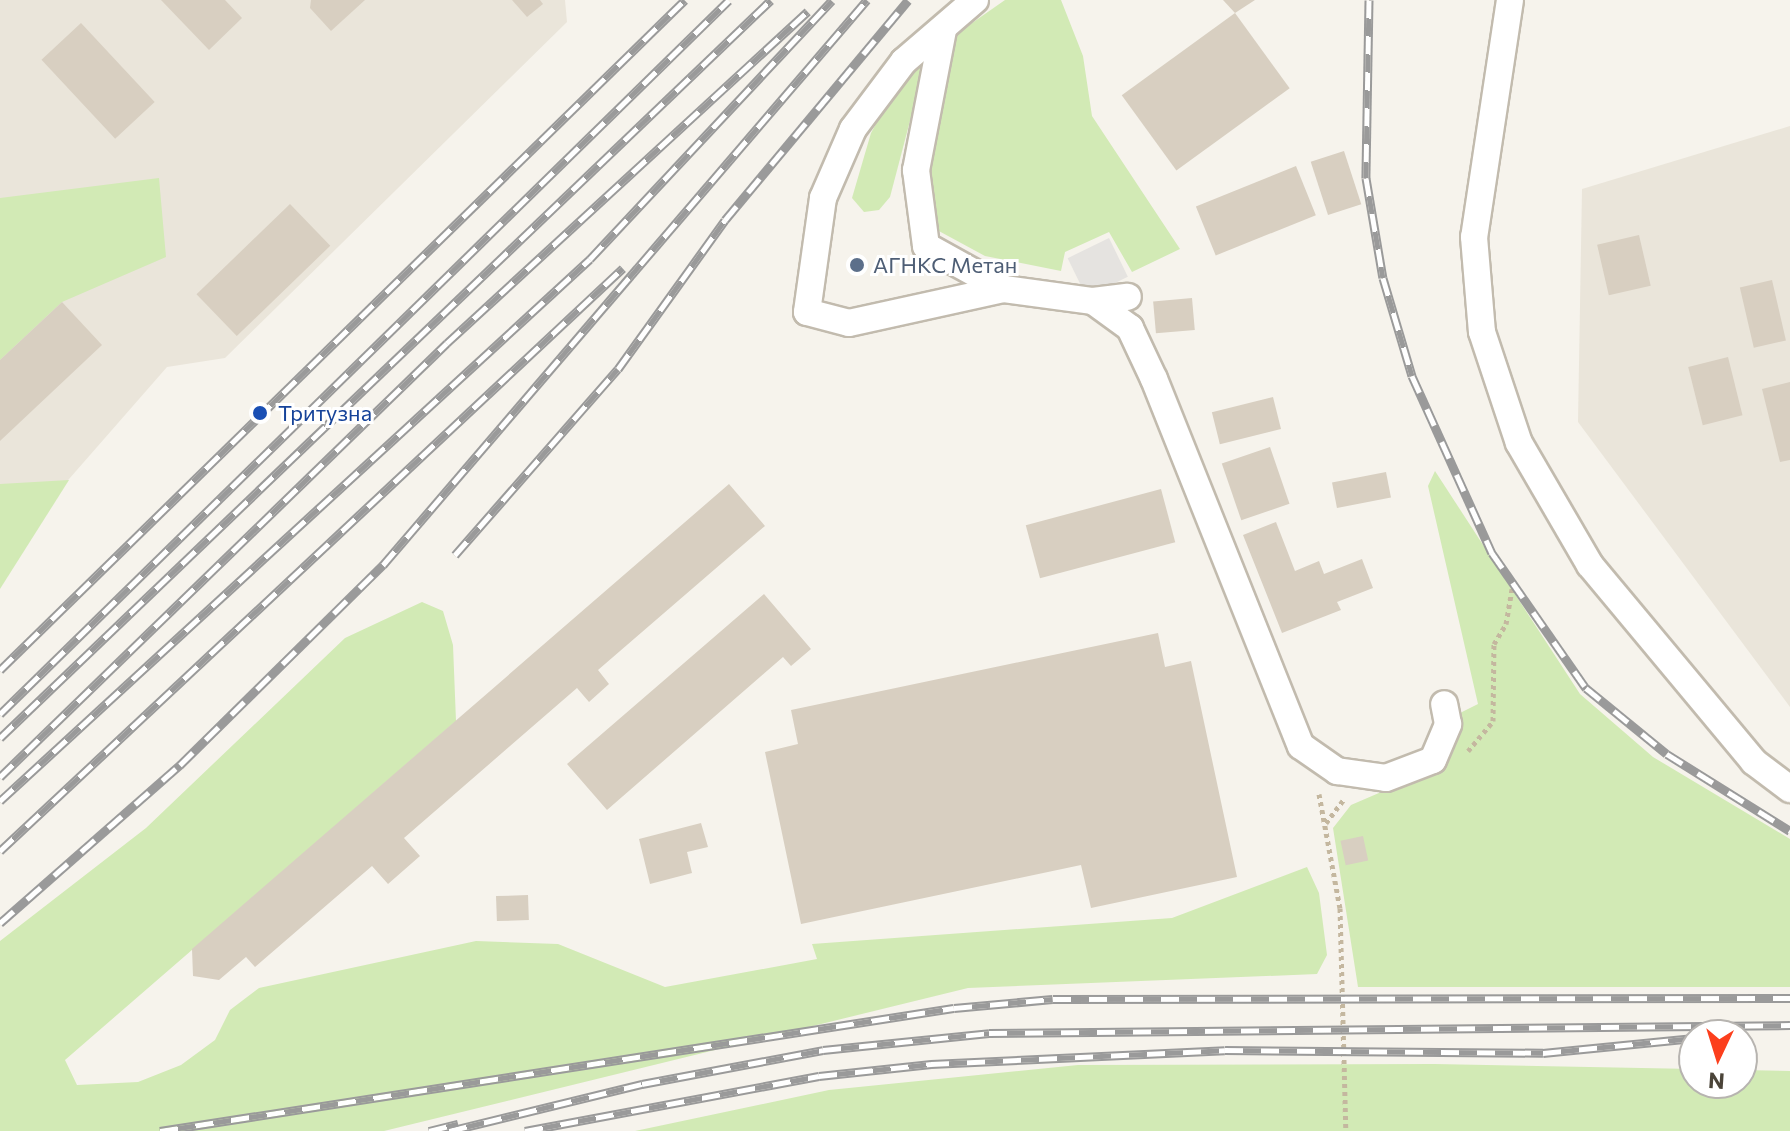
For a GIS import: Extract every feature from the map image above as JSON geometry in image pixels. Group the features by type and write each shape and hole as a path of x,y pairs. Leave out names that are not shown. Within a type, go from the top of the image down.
{"street":[{"path":"975,0 904,61 853,129 823,198 807,312 849,323 1004,289 1093,301 1128,297"},
{"path":"1510,0 1474,237 1482,332 1519,443 1590,565 1754,762 1790,789"},
{"path":"943,30 916,170 926,246 1004,289"},
{"path":"1093,301 1130,328 1154,379 1301,746 1337,771 1386,778 1433,760 1448,724 1444,704"}],"path":[{"path":"1433,760 1474,750 1493,721 1494,644 1506,624 1513,583"},
{"path":"1301,746 1322,801 1340,908 1346,1131"}],"shaded area":[{"path":"0,0 565,0 567,22 225,358 167,367 0,558"},
{"path":"1790,126 1790,707 1578,422 1582,189"},
{"path":"1109,238 1128,277 1087,297 1068,258"}],"green space":[{"path":"1005,0 1061,0 1083,56 1092,116 1180,249 1132,272 1109,232 1065,252 1061,271 985,256 937,230 927,192 931,118 952,37"},
{"path":"926,60 890,197 879,210 864,212 852,198 871,133 891,96"},
{"path":"159,178 166,257 62,302 0,360 0,198"},
{"path":"1435,471 1580,694 1653,757 1790,839 1790,987 1358,987 1333,828 1351,805 1444,765 1460,713 1478,704 1428,486"},
{"path":"69,480 0,589 0,484"},
{"path":"422,602 443,611 453,645 456,721 65,1060 77,1085 138,1082 181,1065 215,1040 230,1010 259,988 476,941 558,944 665,987 817,959 812,944 1172,918 1307,867 1319,893 1327,955 1317,974 968,988 384,1131 0,1131 0,941 146,828 345,638"},
{"path":"1434,1064 1678,1069 1678,1099 1758,1099 1758,1070 1790,1071 1790,1131 635,1131 829,1090 1078,1065"}],"building":[{"path":"161,0 225,0 242,18 209,50"},
{"path":"311,0 365,0 331,31 310,8"},
{"path":"512,0 540,0 543,4 527,17"},
{"path":"1223,0 1255,0 1235,13"},
{"path":"1235,13 1290,88 1176,171 1122,95"},
{"path":"81,23 155,102 115,139 42,60"},
{"path":"1344,151 1361,204 1328,215 1311,162"},
{"path":"1296,166 1316,215 1216,256 1196,206"},
{"path":"290,204 330,246 237,336 196,294"},
{"path":"1639,235 1651,286 1609,295 1597,245"},
{"path":"1772,280 1786,340 1754,348 1740,287"},
{"path":"1192,298 1195,330 1156,333 1153,301"},
{"path":"62,302 102,345 0,441 0,360"},
{"path":"1728,357 1743,415 1703,425 1688,367"},
{"path":"1790,382 1790,460 1780,462 1762,389"},
{"path":"1273,397 1281,429 1220,444 1212,412"},
{"path":"1270,447 1290,504 1241,520 1222,464"},
{"path":"1386,472 1391,498 1337,508 1332,482"},
{"path":"729,484 765,526 598,670 609,684 589,702 577,688 404,838 420,856 388,884 372,866 255,967 246,957 219,980 193,976 192,949"},
{"path":"1161,489 1175,542 1040,578 1026,525"},
{"path":"1276,522 1295,571 1319,561 1324,574 1362,559 1373,588 1337,602 1341,610 1282,633 1243,535"},
{"path":"764,594 811,649 791,666 783,657 607,810 567,764"},
{"path":"1158,633 1165,667 1191,661 1237,877 1091,908 1081,865 801,924 765,752 798,744 791,710"},
{"path":"701,823 708,847 687,852 692,873 650,884 639,839"},
{"path":"1363,836 1368,860 1346,865 1341,841"},
{"path":"528,895 529,920 497,921 496,896"}],"railway":[{"path":"0,670 685,0"},
{"path":"0,714 729,0"},
{"path":"0,738 771,0"},
{"path":"0,801 590,259 832,0"},
{"path":"0,923 180,765 383,565 867,0"},
{"path":"455,555 618,369 725,220 908,0"},
{"path":"1369,0 1366,178 1383,278 1412,376 1492,553 1586,688 1667,754 1790,831"},
{"path":"0,777 447,343 808,11"},
{"path":"0,851 623,268"},
{"path":"160,1131 954,1008 1053,999 1790,998"},
{"path":"449,1131 642,1084 823,1050 989,1033 1790,1025"},
{"path":"525,1131 819,1076 931,1064 1225,1050 1543,1053 1678,1040"},
{"path":"429,1131 458,1124"}],"place":[{"name":"АГНКС Метан","path":"857,265"},
{"name":"Тритузна","path":"260,413"}]}
